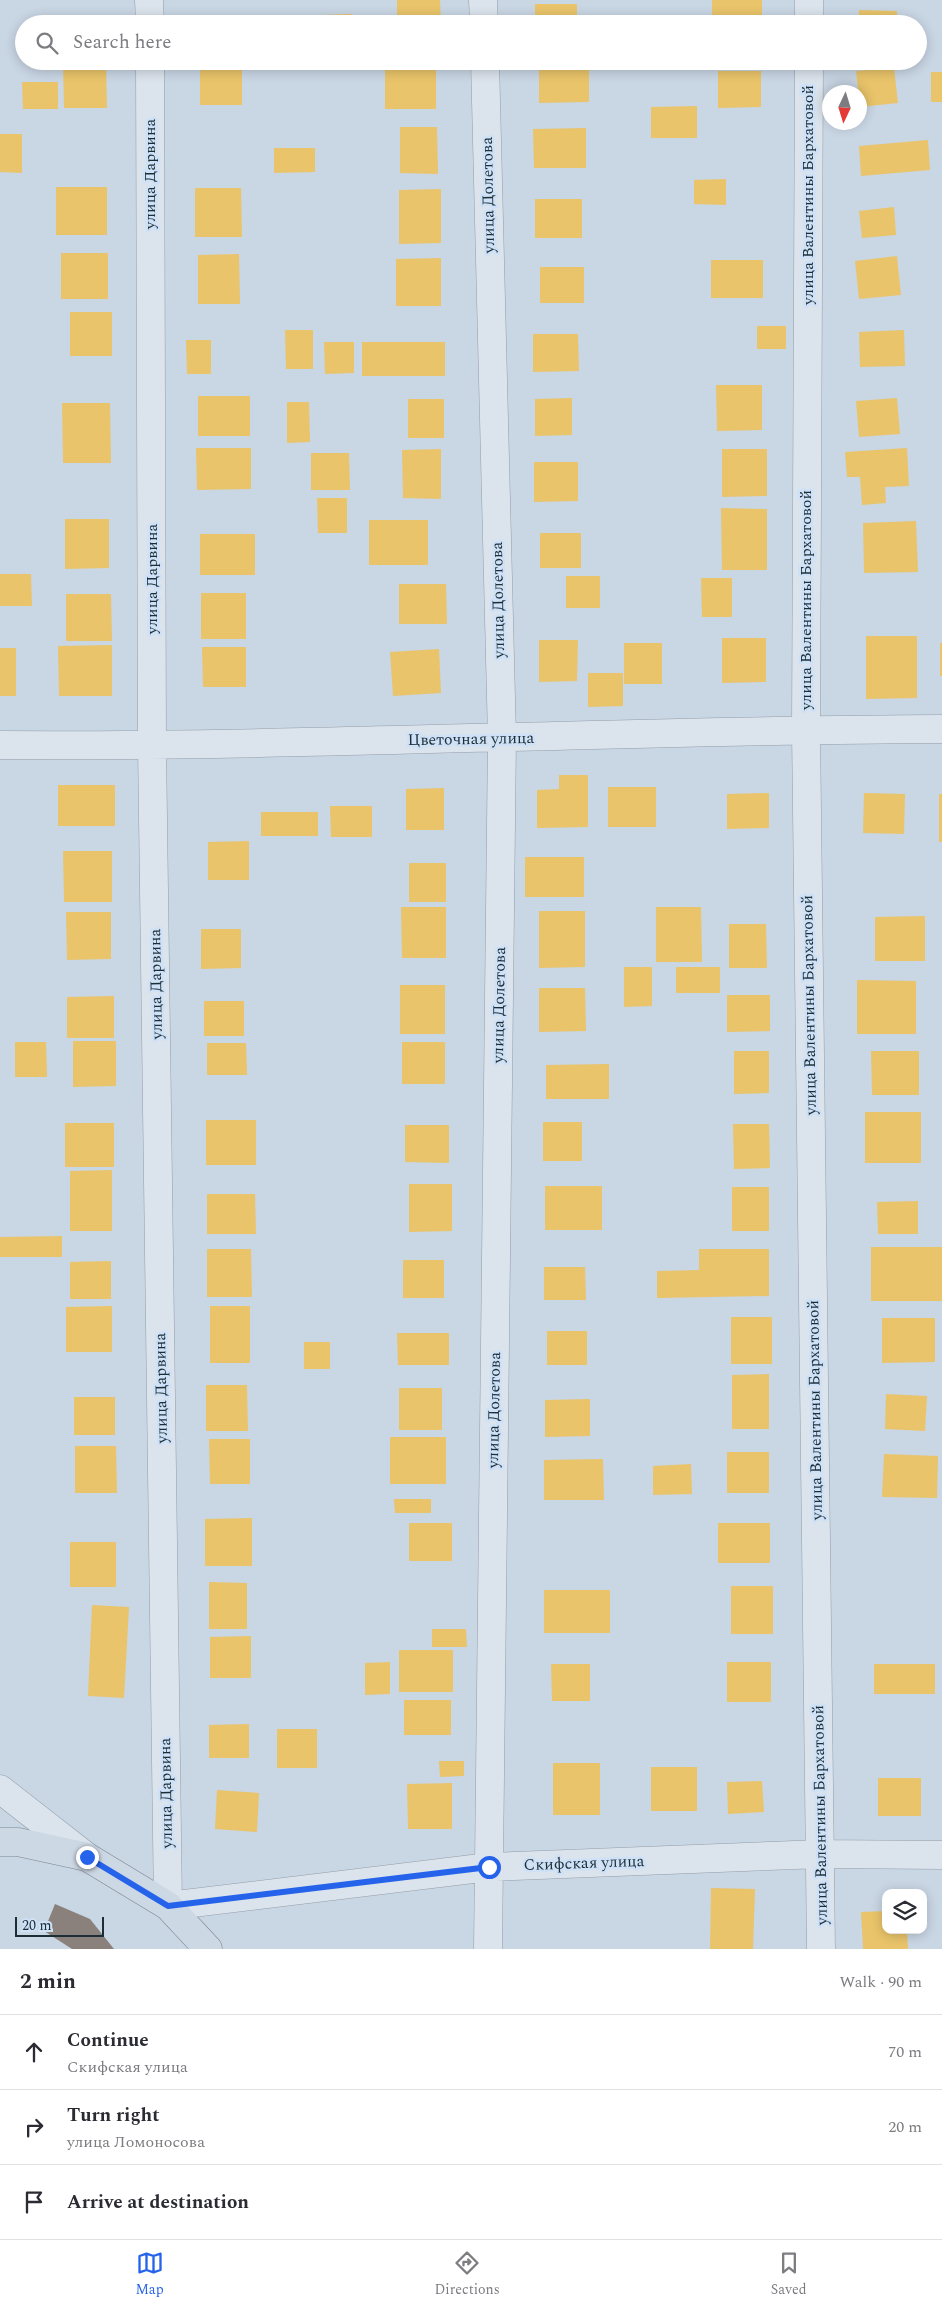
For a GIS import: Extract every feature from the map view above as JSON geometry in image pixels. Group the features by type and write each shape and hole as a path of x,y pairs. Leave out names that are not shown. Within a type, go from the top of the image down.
{"main road":[{"path":"0,1842 18,1842 87,1857 168,1906 208,1949"}],"street":[{"path":"150,0 150,15"},
{"path":"483,0 484,15"},
{"path":"809,0 809,15"},
{"name":"улица Дарвина","path":"150,70 152,746 168,1906"},
{"name":"улица Долетова","path":"484,70 502,738 488,1949"},
{"name":"улица Валентины Бархатовой","path":"809,70 806,730 821,1949"},
{"name":"Цветочная улица","path":"0,745 152,746 806,730 942,730"},
{"path":"0,1789 87,1857"},
{"name":"Скифская улица","path":"168,1906 489,1867 821,1854 942,1855"}],"building: Homes":[{"path":"397,0 440,0 441,15 397,15"},
{"path":"712,0 762,0 762,15 712,15"},
{"path":"535,4 577,4 577,15 535,15"},
{"path":"859,10 897,11 897,15 859,15"},
{"path":"352,14 352,15 320,15"},
{"path":"63,70 106,70 107,108 64,108"},
{"path":"200,70 242,70 242,105 200,105"},
{"path":"385,70 436,70 436,109 385,109"},
{"path":"539,70 589,70 589,102 539,103"},
{"path":"894,70 898,103 867,106 867,85 858,85 856,71"},
{"path":"718,71 761,71 761,107 718,108"},
{"path":"931,72 942,72 942,102 931,102"},
{"path":"22,82 58,82 58,109 23,109"},
{"path":"697,106 697,138 651,138 651,107"},
{"path":"400,127 437,127 438,174 400,173"},
{"path":"586,128 586,168 534,168 533,129"},
{"path":"0,134 22,134 22,173 0,172"},
{"path":"928,140 930,170 861,176 859,146"},
{"path":"274,148 315,148 315,172 274,173"},
{"path":"726,179 726,205 694,204 694,180"},
{"path":"56,187 107,187 107,235 56,235"},
{"path":"195,188 241,188 242,237 195,237"},
{"path":"441,189 441,243 399,244 399,190"},
{"path":"535,199 582,199 582,238 535,238"},
{"path":"894,207 896,235 862,238 859,211"},
{"path":"61,253 108,253 108,299 61,299"},
{"path":"239,254 240,304 198,304 198,255"},
{"path":"897,256 901,295 859,299 855,261"},
{"path":"441,258 441,306 396,306 396,259"},
{"path":"711,260 763,260 763,298 711,298"},
{"path":"540,267 584,267 584,303 540,303"},
{"path":"70,312 112,312 112,356 70,356"},
{"path":"757,326 786,326 786,349 757,349"},
{"path":"285,330 313,330 313,369 286,369"},
{"path":"904,330 905,366 860,367 859,332"},
{"path":"533,334 578,334 579,371 533,372"},
{"path":"186,340 211,340 211,374 187,374"},
{"path":"324,342 354,342 354,373 325,374"},
{"path":"362,342 445,342 445,376 362,376"},
{"path":"716,385 762,385 762,430 717,431"},
{"path":"198,396 250,396 250,436 198,436"},
{"path":"572,398 572,435 535,436 535,399"},
{"path":"897,398 900,434 859,437 856,401"},
{"path":"408,399 444,399 444,438 408,438"},
{"path":"287,402 309,402 310,442 287,443"},
{"path":"62,403 110,403 111,463 63,463"},
{"path":"196,448 251,448 251,489 197,490"},
{"path":"907,448 909,486 885,487 886,503 862,505 860,477 847,477 845,452"},
{"path":"441,449 441,499 403,498 402,450"},
{"path":"722,449 767,449 767,496 722,497"},
{"path":"311,453 349,453 350,490 311,490"},
{"path":"534,462 578,462 578,501 534,502"},
{"path":"317,498 347,498 347,533 318,533"},
{"path":"721,508 767,509 767,570 722,570"},
{"path":"65,519 109,519 109,568 65,569"},
{"path":"369,520 428,520 428,565 369,565"},
{"path":"916,521 918,572 864,573 863,523"},
{"path":"540,533 581,533 581,568 540,568"},
{"path":"200,534 255,534 255,575 200,575"},
{"path":"0,574 31,574 32,606 0,606"},
{"path":"566,576 600,576 600,608 566,608"},
{"path":"701,578 732,578 732,617 702,617"},
{"path":"399,584 446,584 447,624 399,624"},
{"path":"201,593 246,593 246,639 201,639"},
{"path":"66,594 111,594 112,641 66,641"},
{"path":"866,636 917,636 917,698 866,699"},
{"path":"722,638 766,638 766,682 722,683"},
{"path":"539,640 578,640 577,681 539,682"},
{"path":"624,643 662,643 662,684 624,684"},
{"path":"940,643 942,643 942,676 940,676"},
{"path":"112,645 112,696 59,696 58,646"},
{"path":"202,647 246,647 246,687 203,687"},
{"path":"0,648 16,648 16,696 0,696"},
{"path":"439,649 441,693 393,696 390,652"},
{"path":"588,673 623,673 623,706 588,707"},
{"path":"559,775 588,775 588,827 537,828 537,790 559,789"},
{"path":"58,785 115,785 115,826 58,826"},
{"path":"608,787 656,787 656,827 608,827"},
{"path":"444,788 444,830 406,830 406,789"},
{"path":"769,793 769,828 727,829 727,794"},
{"path":"864,793 905,794 904,834 863,833"},
{"path":"939,794 942,794 942,842 939,842"},
{"path":"330,806 372,806 372,837 331,837"},
{"path":"261,812 318,812 318,836 261,836"},
{"path":"249,841 249,880 208,880 208,842"},
{"path":"63,851 112,851 112,902 64,902"},
{"path":"525,857 584,857 584,897 525,897"},
{"path":"409,863 446,863 446,902 409,902"},
{"path":"401,907 446,907 446,958 402,958"},
{"path":"656,907 701,907 702,962 656,962"},
{"path":"539,911 585,911 585,967 539,968"},
{"path":"66,912 111,912 111,959 67,960"},
{"path":"925,916 925,961 875,961 875,917"},
{"path":"729,924 766,924 767,968 729,968"},
{"path":"201,929 241,929 241,968 201,969"},
{"path":"624,967 652,967 652,1006 624,1007"},
{"path":"676,967 720,967 720,993 676,993"},
{"path":"857,980 916,981 916,1034 857,1034"},
{"path":"400,985 445,985 445,1034 400,1034"},
{"path":"539,988 585,988 586,1031 539,1032"},
{"path":"727,995 770,995 770,1031 727,1032"},
{"path":"114,996 114,1038 67,1038 67,997"},
{"path":"204,1001 244,1001 244,1036 204,1036"},
{"path":"73,1041 116,1041 116,1086 73,1087"},
{"path":"15,1042 46,1042 47,1077 15,1077"},
{"path":"402,1042 445,1042 445,1084 402,1084"},
{"path":"207,1043 246,1043 247,1075 207,1075"},
{"path":"734,1051 769,1051 769,1093 734,1094"},
{"path":"871,1051 919,1051 919,1095 872,1095"},
{"path":"609,1064 609,1099 546,1099 546,1065"},
{"path":"865,1112 921,1112 921,1163 865,1163"},
{"path":"206,1120 256,1120 256,1165 206,1165"},
{"path":"543,1122 582,1122 582,1161 543,1161"},
{"path":"65,1123 114,1123 114,1167 65,1167"},
{"path":"733,1124 769,1124 770,1168 734,1169"},
{"path":"405,1125 449,1125 449,1163 405,1162"},
{"path":"112,1170 112,1231 70,1231 70,1171"},
{"path":"409,1184 452,1184 452,1231 409,1232"},
{"path":"545,1186 602,1186 602,1230 545,1230"},
{"path":"732,1187 769,1187 769,1231 732,1231"},
{"path":"207,1194 255,1194 256,1234 207,1234"},
{"path":"918,1201 918,1234 878,1234 877,1202"},
{"path":"62,1236 62,1257 0,1257 0,1237"},
{"path":"871,1247 942,1247 942,1301 871,1301"},
{"path":"207,1249 251,1249 252,1297 207,1297"},
{"path":"699,1249 769,1249 769,1296 657,1298 657,1271 699,1270"},
{"path":"403,1260 444,1260 444,1298 403,1298"},
{"path":"111,1261 111,1299 70,1299 70,1262"},
{"path":"544,1267 585,1267 586,1300 544,1300"},
{"path":"112,1306 112,1352 66,1352 66,1307"},
{"path":"210,1306 250,1306 250,1363 210,1363"},
{"path":"731,1317 772,1317 772,1364 731,1364"},
{"path":"882,1318 935,1318 935,1362 882,1363"},
{"path":"547,1331 587,1331 587,1365 547,1365"},
{"path":"397,1333 449,1333 449,1365 398,1365"},
{"path":"304,1342 330,1342 330,1369 304,1369"},
{"path":"769,1374 769,1429 732,1429 732,1375"},
{"path":"206,1385 247,1385 248,1431 206,1431"},
{"path":"399,1388 442,1388 442,1430 399,1430"},
{"path":"886,1394 927,1396 925,1431 885,1429"},
{"path":"74,1397 115,1397 115,1435 74,1435"},
{"path":"590,1399 590,1436 545,1437 545,1400"},
{"path":"390,1437 446,1437 446,1484 390,1484"},
{"path":"209,1439 250,1439 250,1484 210,1484"},
{"path":"75,1446 116,1446 117,1493 75,1493"},
{"path":"727,1452 769,1452 769,1493 727,1493"},
{"path":"884,1454 938,1456 937,1498 882,1497"},
{"path":"603,1459 604,1500 544,1500 544,1460"},
{"path":"691,1464 692,1494 653,1495 653,1466"},
{"path":"394,1499 431,1499 431,1513 395,1513"},
{"path":"252,1518 252,1566 205,1566 205,1519"},
{"path":"409,1523 452,1523 452,1561 409,1561"},
{"path":"718,1523 770,1523 770,1563 718,1563"},
{"path":"70,1542 116,1542 116,1587 70,1587"},
{"path":"209,1582 247,1583 247,1629 209,1629"},
{"path":"731,1586 773,1586 773,1634 731,1634"},
{"path":"544,1590 610,1590 610,1633 544,1633"},
{"path":"92,1605 129,1607 124,1698 88,1696"},
{"path":"432,1629 466,1629 467,1647 432,1647"},
{"path":"251,1636 251,1678 210,1678 210,1637"},
{"path":"399,1650 453,1650 453,1692 399,1692"},
{"path":"390,1662 390,1694 365,1695 365,1663"},
{"path":"727,1662 771,1662 771,1702 727,1702"},
{"path":"551,1664 590,1664 590,1701 552,1701"},
{"path":"874,1664 935,1664 935,1694 874,1694"},
{"path":"404,1700 451,1700 451,1735 404,1735"},
{"path":"249,1724 249,1758 209,1758 209,1725"},
{"path":"277,1729 317,1729 317,1768 277,1768"},
{"path":"439,1761 464,1761 464,1776 440,1777"},
{"path":"553,1763 600,1763 600,1815 553,1815"},
{"path":"651,1767 697,1767 697,1811 651,1811"},
{"path":"878,1778 921,1778 921,1816 878,1816"},
{"path":"762,1781 764,1812 728,1814 727,1782"},
{"path":"452,1783 452,1829 408,1829 407,1784"},
{"path":"217,1790 259,1793 257,1832 215,1829"},
{"path":"711,1888 755,1889 753,1949 710,1949"},
{"path":"882,1911 882,1934 907,1934 908,1949 863,1949 861,1912"}],"building: Industry":[{"path":"55,1904 90,1919 114,1949 72,1949 44,1931"}],"route":[{"path":"87,1857 168,1906 489,1867"}]}
